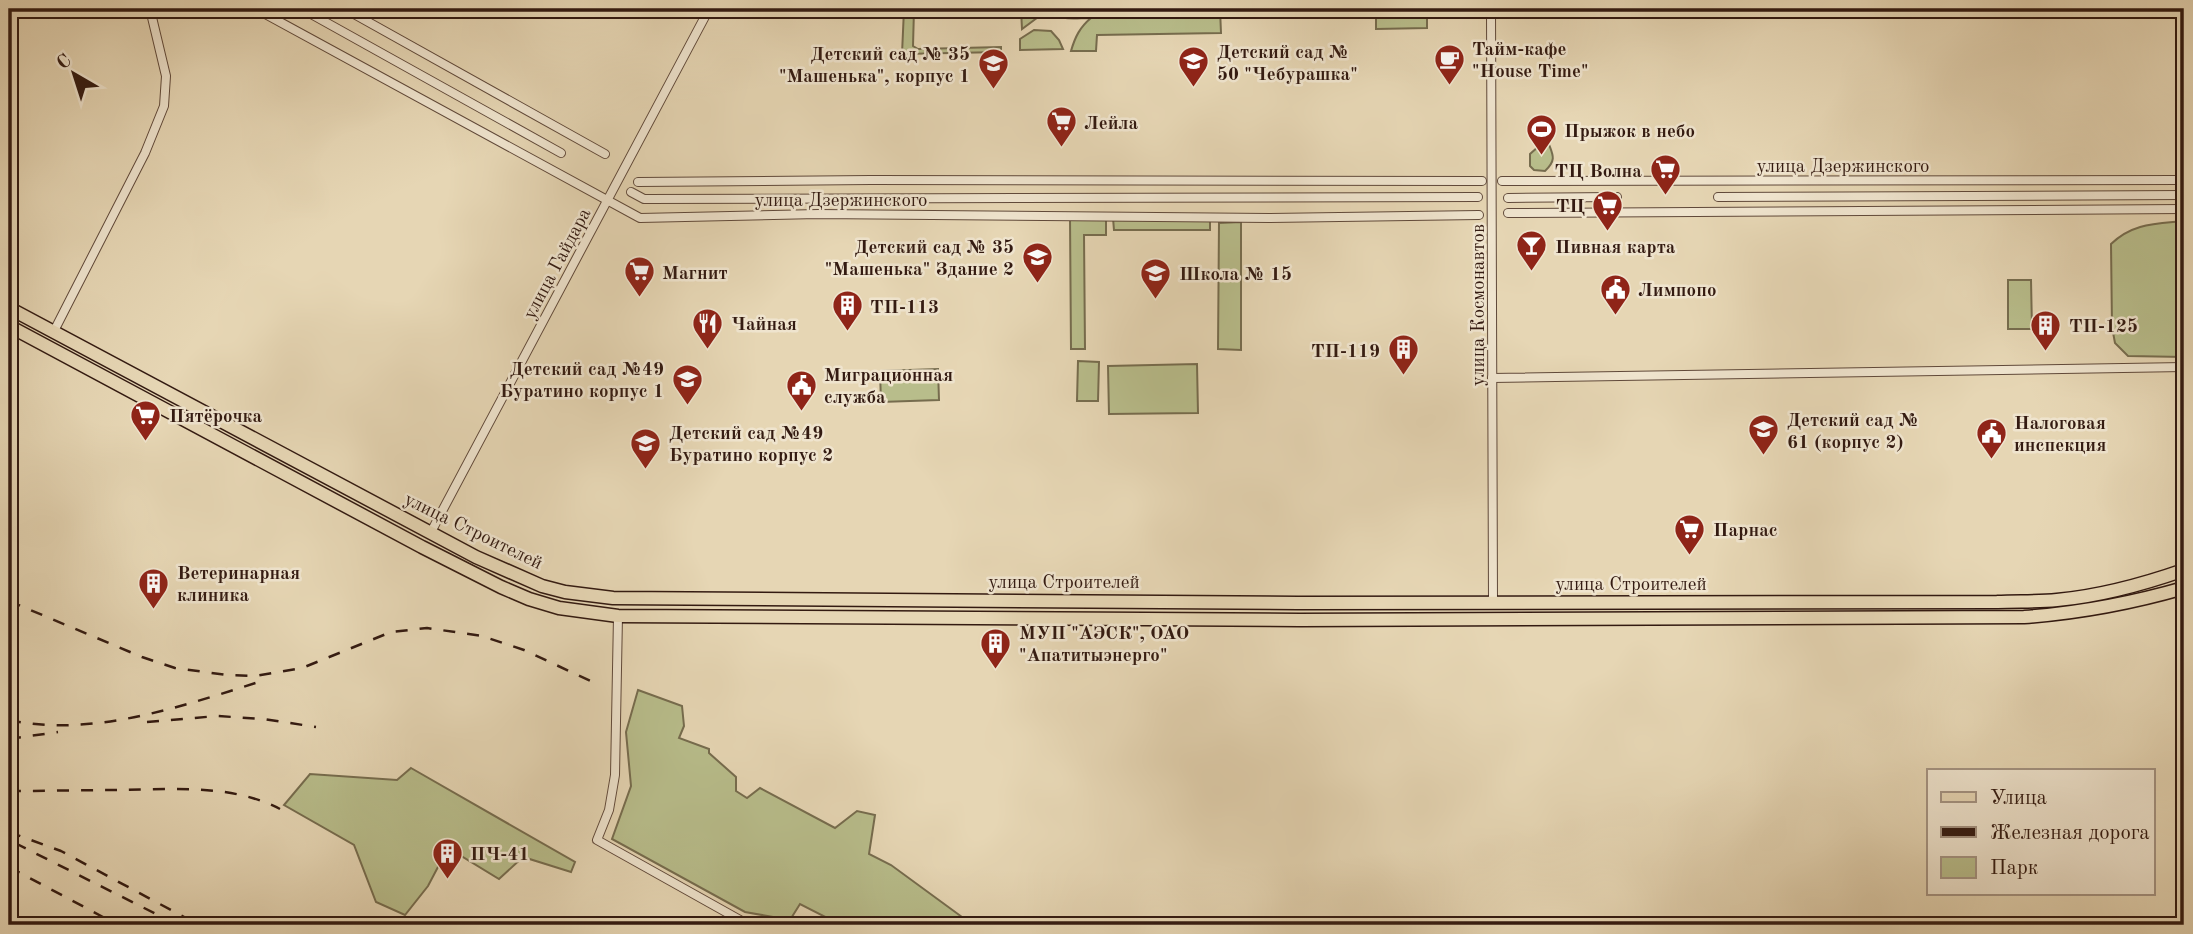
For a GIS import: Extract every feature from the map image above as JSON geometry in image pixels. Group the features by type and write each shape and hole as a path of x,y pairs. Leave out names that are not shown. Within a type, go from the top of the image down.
{"main road":[{"name":"улица Строителей","path":"9,308 520,578 565,592 613,598 1298,603 1961,603 2058,600 2124,588 2184,570"},
{"name":"улица Строителей","path":"9,326 422,547 529,599 559,608 618,616 1494,620 2013,617 2104,608 2184,587"},
{"path":"46,346 53,332"},
{"path":"260,460 267,445"},
{"path":"422,547 431,532"},
{"path":"801,616 802,599"},
{"path":"1068,617 1069,600"},
{"path":"1493,602 1494,620"},
{"path":"1717,603 1717,618"}],"street":[{"path":"53,332 145,153 164,106 166,76 150,9"},
{"name":"улица Дзержинского","path":"256,9 640,218 818,214 1269,218 1479,215"},
{"path":"302,9 561,153"},
{"path":"345,9 605,154"},
{"name":"улица Гайдара","path":"431,532 709,9"},
{"name":"улица Космонавтов","path":"1491,9 1493,602"},
{"name":"улица Дзержинского","path":"1502,181 2184,180"},
{"name":"улица Дзержинского","path":"638,181 1482,181"},
{"name":"улица Дзержинского","path":"631,192 644,199 1478,197"},
{"name":"улица Дзержинского","path":"1717,197 2184,195"},
{"path":"1508,198 1618,197"},
{"path":"1508,214 2184,208"},
{"path":"1492,378 2184,367"},
{"path":"618,616 615,775 609,810 597,840 749,925"}],"green space":[{"path":"904,9 914,9 913,46 918,49 1001,47 1001,52 902,54"},
{"path":"1021,9 1044,9 1045,12 1022,29"},
{"path":"1047,9 1220,9 1221,33 1097,35 1096,51 1071,51 1078,33 1091,18 1062,18"},
{"path":"1376,9 1427,9 1427,28 1376,29"},
{"path":"1034,30 1051,31 1063,49 1020,50 1020,39"},
{"name":"Прыжок в небо","path":"1547,139 1553,156 1552,163 1545,171 1534,170 1530,166 1530,154"},
{"path":"1070,218 1106,218 1106,235 1084,235 1085,349 1071,349"},
{"path":"1113,218 1210,218 1210,230 1114,230"},
{"path":"2184,221 2184,357 2128,356 2115,343 2112,327 2111,244 2136,228"},
{"path":"1241,222 1241,350 1218,349 1219,223"},
{"path":"2008,280 2031,280 2032,329 2008,329"},
{"path":"1078,361 1099,362 1098,401 1077,401"},
{"path":"1197,364 1198,413 1109,414 1108,366"},
{"path":"938,369 939,400 881,402 880,371"},
{"path":"638,690 682,706 684,726 679,738 709,749 709,753 736,777 736,791 747,798 760,788 835,828 857,811 875,815 869,854 891,865 962,917 958,925 841,925 800,904 790,920 745,912 612,839 631,786 626,732"},
{"path":"411,768 575,862 571,872 523,857 499,879 448,848 428,886 405,915 376,902 354,845 284,805 310,774 397,780"}],"railway":[{"path":"9,601 142,657 175,668 255,676 302,668 391,632 427,628 482,636 524,650 599,685"},
{"path":"9,720 41,725 105,722 169,709 262,681"},
{"path":"147,722 217,716 264,719 316,727"},
{"path":"9,739 58,732"},
{"path":"9,791 202,790 242,795 280,809"},
{"path":"9,832 61,851 199,925"},
{"path":"15,843 162,917"},
{"path":"9,867 118,925"}],"place":[{"name":"Тайм-кафе \"House Time\"","path":"1449,86"},
{"name":"Детский сад № 50 \"Чебурашка\"","path":"1194,89"},
{"name":"Детский сад № 35 \"Машенька\", корпус 1","path":"993,91"},
{"name":"Лейла","path":"1061,149"},
{"name":"Прыжок в небо","path":"1541,157"},
{"name":"ТЦ Волна","path":"1665,197"},
{"name":"ТЦ","path":"1608,232"},
{"name":"Пивная карта","path":"1532,273"},
{"name":"Детский сад № 35 \"Машенька\" Здание 2","path":"1037,284"},
{"name":"Магнит","path":"639,299"},
{"name":"Школа № 15","path":"1156,300"},
{"name":"Лимпопо","path":"1615,316"},
{"name":"ТП-113","path":"847,333"},
{"name":"Чайная","path":"708,350"},
{"name":"ТП-125","path":"2046,352"},
{"name":"ТП-119","path":"1403,377"},
{"name":"Детский сад №49 Буратино корпус 1","path":"687,406"},
{"name":"Миграционная служба","path":"801,412"},
{"name":"Пятёрочка","path":"146,442"},
{"name":"Детский сад № 61 (корпус 2)","path":"1764,457"},
{"name":"Налоговая инспекция","path":"1991,460"},
{"name":"Детский сад №49 Буратино корпус 2","path":"646,470"},
{"name":"Парнас","path":"1690,556"},
{"name":"Ветеринарная клиника","path":"154,610"},
{"name":"МУП \"АЭСК\", ОАО \"Апатитыэнерго\"","path":"996,670"},
{"name":"ПЧ-41","path":"447,880"}]}
